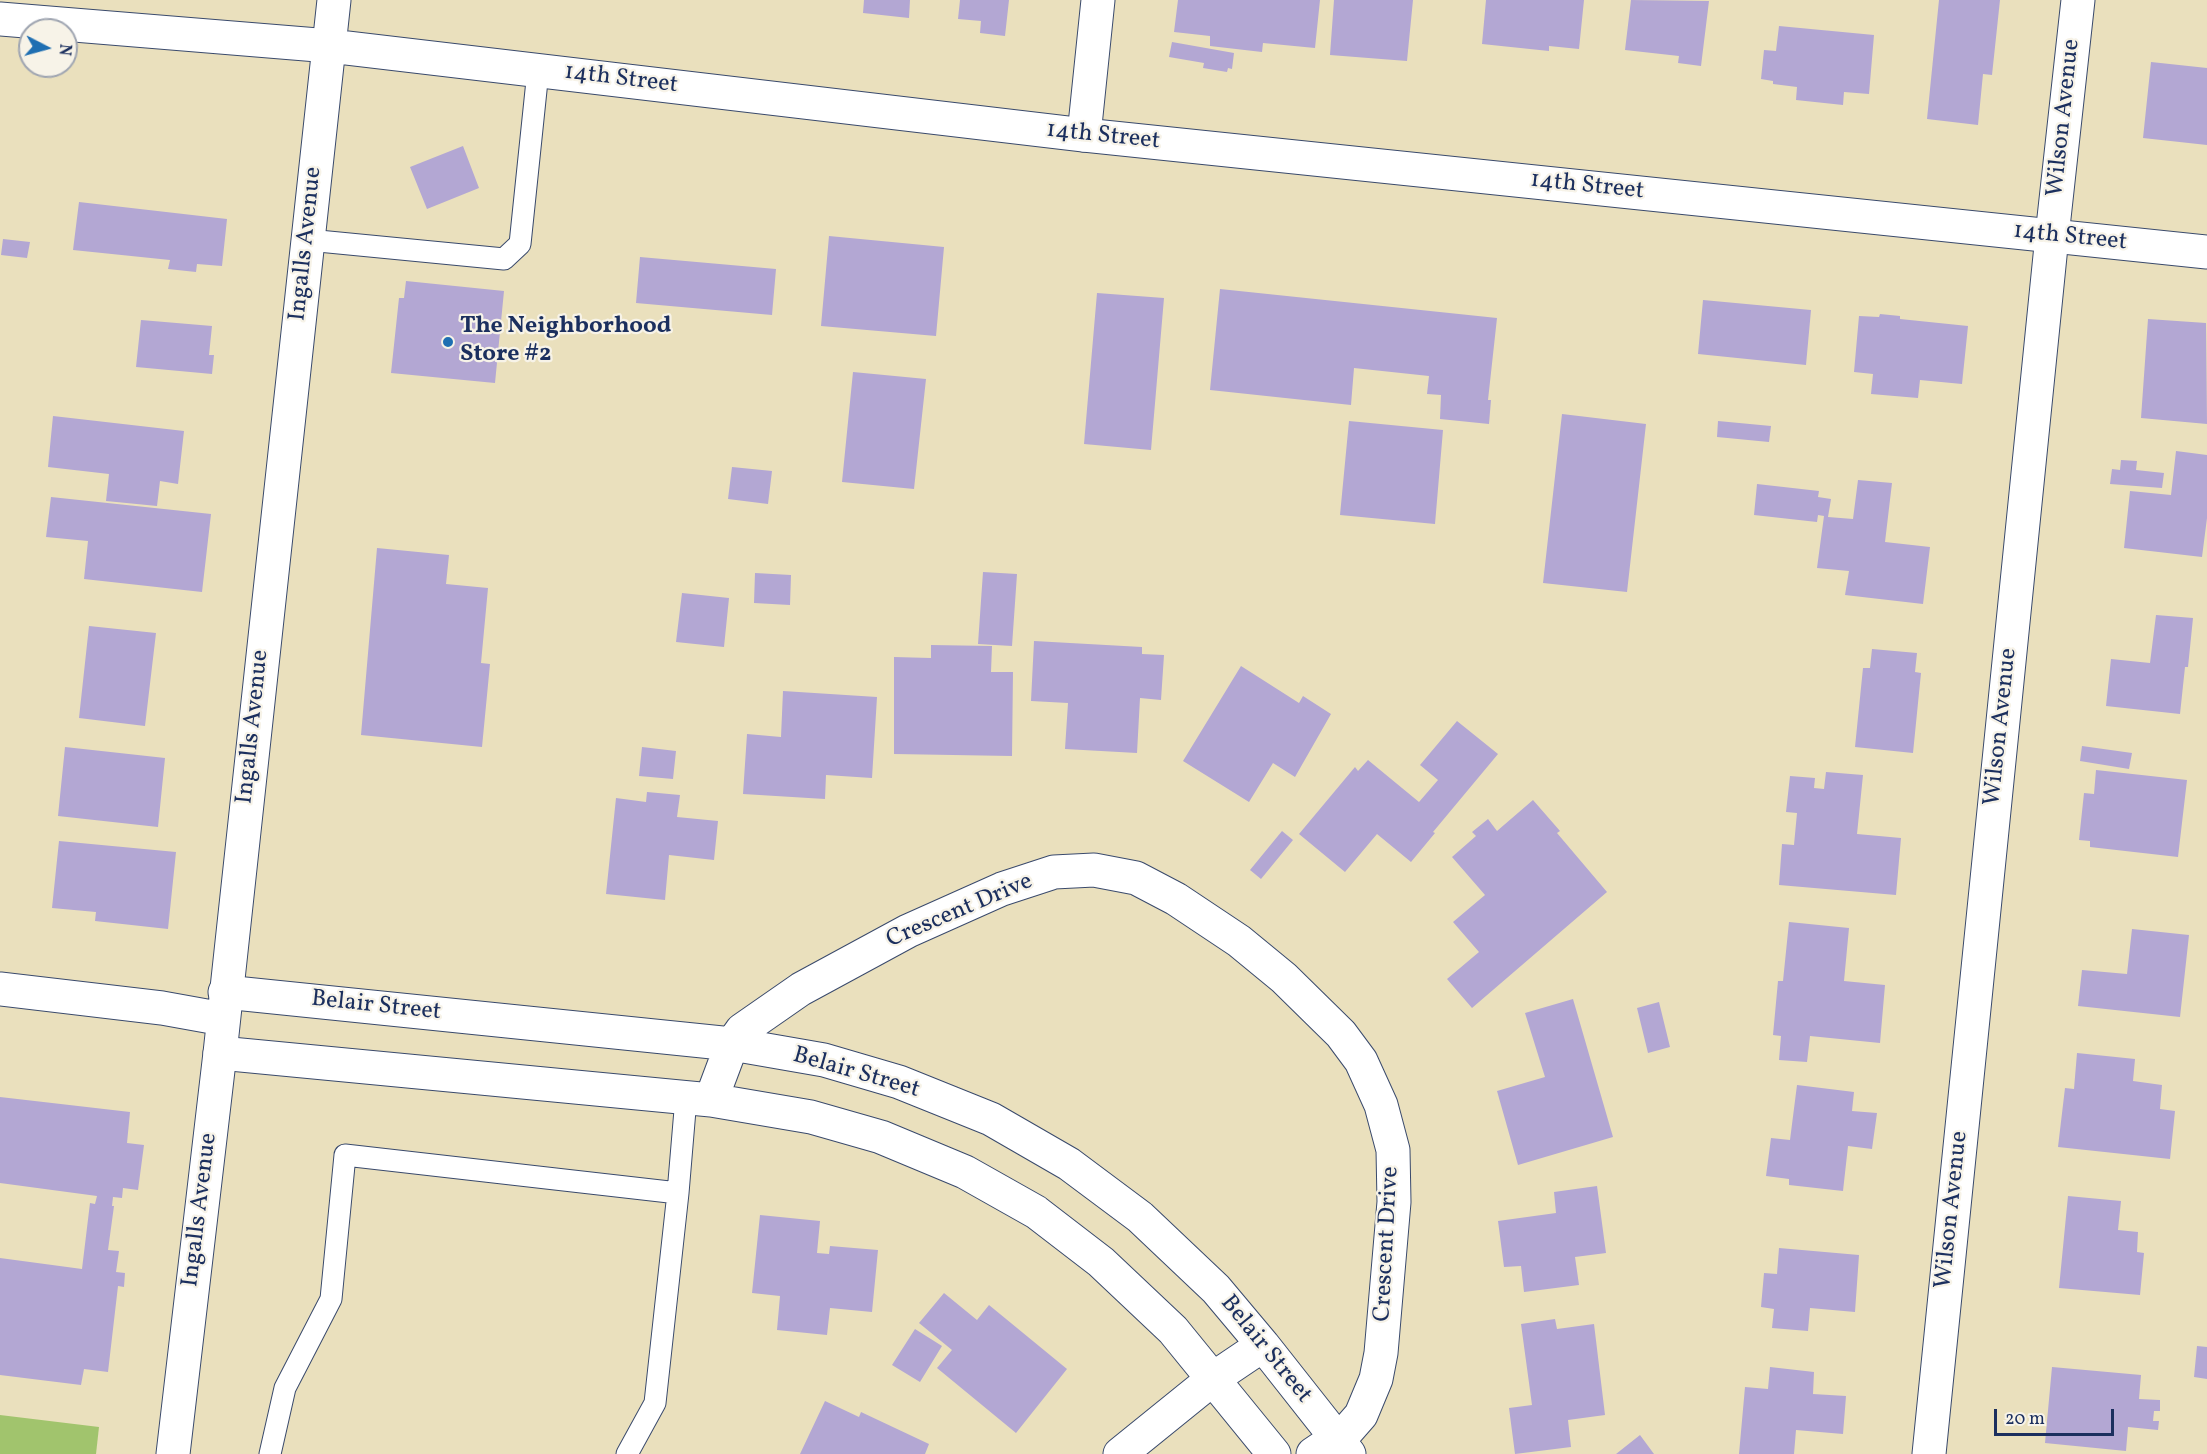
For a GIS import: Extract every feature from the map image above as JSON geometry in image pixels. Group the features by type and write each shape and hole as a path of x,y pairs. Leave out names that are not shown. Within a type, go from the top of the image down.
{"street":[{"name":"Ingalls Avenue","path":"174,1454 220,1053 334,0"},
{"path":"1084,135 1098,0"},
{"name":"Wilson Avenue","path":"1929,1454 2052,236 2078,0"},
{"name":"14th Street","path":"0,19 330,46 1084,135 2207,252"},
{"name":"Crescent Drive","path":"699,1099 742,1030 801,988 908,931 1002,889 1054,872 1094,870 1136,878 1176,899 1239,941 1284,978 1341,1034 1361,1061 1381,1105 1393,1150 1394,1202 1381,1353 1376,1378 1360,1415 1333,1449"},
{"name":"Belair Street","path":"0,989 162,1008 224,1005 732,1044 824,1060 899,1082 991,1119 1069,1164 1140,1217 1216,1290 1263,1345 1333,1449"},
{"path":"220,1053 699,1099 811,1117 881,1137 965,1172 1036,1212 1101,1262 1173,1330 1275,1454"},
{"path":"1120,1454 1214,1378 1263,1345"}],"lane":[{"path":"308,240 504,259 520,243 538,71"},
{"path":"627,1454 655,1403 678,1193 699,1099"},
{"path":"270,1454 285,1388 332,1299 345,1155 678,1193"}],"green space":[{"path":"0,1415 99,1427 96,1454 0,1454"}],"building":[{"path":"864,0 910,0 909,18 863,13"},
{"path":"960,0 1009,0 1005,36 980,33 981,21 958,19"},
{"path":"1178,0 1320,0 1315,48 1263,43 1262,52 1210,46 1210,36 1174,32"},
{"path":"1334,0 1413,0 1407,61 1330,55"},
{"path":"1486,0 1584,0 1579,49 1549,46 1549,51 1482,44"},
{"path":"1631,0 1709,1 1701,66 1678,63 1679,56 1625,50"},
{"path":"1939,0 2000,0 1992,75 1983,74 1978,125 1927,119"},
{"path":"1779,26 1874,35 1869,94 1844,92 1843,105 1796,100 1797,87 1773,84 1773,81 1761,79 1764,50 1776,51"},
{"path":"1172,42 1234,53 1232,69 1228,68 1227,72 1203,68 1204,63 1169,57"},
{"path":"2151,62 2207,68 2207,145 2143,138"},
{"path":"463,146 479,188 427,209 410,167"},
{"path":"79,202 227,219 222,266 197,264 196,272 168,269 170,260 73,250"},
{"path":"829,236 944,247 936,336 821,326"},
{"path":"3,239 30,242 27,258 1,255"},
{"path":"640,257 776,269 772,315 636,303"},
{"path":"406,281 504,291 495,383 391,373 399,298 404,298"},
{"path":"1220,289 1497,318 1488,400 1491,400 1489,424 1440,419 1441,395 1427,394 1429,376 1354,368 1351,405 1210,390"},
{"path":"1097,293 1164,298 1151,450 1084,444"},
{"path":"1703,300 1811,310 1806,365 1698,354"},
{"path":"1880,314 1900,316 1900,319 1968,326 1962,384 1920,380 1918,398 1871,394 1873,374 1854,372 1859,316 1879,317"},
{"path":"2148,319 2206,323 2207,424 2141,418"},
{"path":"141,320 212,326 209,355 214,355 212,374 136,367"},
{"path":"853,372 926,379 914,489 842,482"},
{"path":"1562,414 1646,424 1627,592 1543,583"},
{"path":"53,416 184,431 178,484 160,481 157,506 106,501 109,474 48,467"},
{"path":"1349,421 1443,430 1435,524 1340,515"},
{"path":"1718,421 1771,426 1769,442 1717,437"},
{"path":"2176,451 2207,455 2207,518 2202,557 2124,548 2130,491 2171,495"},
{"path":"2121,460 2137,461 2136,470 2164,473 2162,488 2110,484 2112,469 2120,470"},
{"path":"732,467 772,471 768,504 728,499"},
{"path":"1858,480 1892,483 1885,542 1930,547 1923,604 1845,595 1849,571 1817,568 1824,516 1818,515 1817,522 1754,515 1757,484 1819,491 1818,497 1831,499 1828,517 1853,519"},
{"path":"51,497 211,514 202,592 84,579 88,541 46,537"},
{"path":"377,548 449,555 446,584 488,588 481,663 490,664 482,747 361,735"},
{"path":"983,572 1017,574 1012,646 978,644"},
{"path":"755,573 791,575 790,605 754,603"},
{"path":"682,593 729,598 724,647 676,642"},
{"path":"2156,615 2193,618 2180,714 2106,706 2111,659 2150,663"},
{"path":"89,626 156,633 145,726 79,718"},
{"path":"1034,641 1142,647 1142,654 1164,655 1161,700 1140,698 1137,753 1065,749 1068,703 1031,701"},
{"path":"931,645 992,646 991,672 1013,672 1012,756 894,754 894,657 931,658"},
{"path":"1872,649 1917,653 1915,672 1921,673 1913,753 1855,747 1863,668 1870,668"},
{"path":"1241,666 1299,703 1303,696 1331,714 1295,777 1273,763 1249,802 1183,761"},
{"path":"783,691 877,697 872,778 826,775 825,799 743,794 747,734 781,737"},
{"path":"1457,721 1498,754 1411,862 1377,834 1345,872 1299,834 1355,767 1358,771 1368,760 1419,802 1438,780 1420,765"},
{"path":"2082,746 2132,753 2129,769 2080,761"},
{"path":"65,747 165,758 158,827 58,816"},
{"path":"642,747 676,751 673,779 639,776"},
{"path":"2096,770 2187,780 2178,857 2090,847 2090,841 2079,840 2084,793 2094,794"},
{"path":"1826,772 1863,775 1857,834 1901,838 1896,895 1779,885 1782,844 1794,845 1797,813 1786,812 1790,776 1815,778 1814,788 1824,789"},
{"path":"647,792 680,795 677,817 718,821 714,860 669,855 665,900 606,894 616,798 646,802"},
{"path":"1533,800 1560,831 1557,833 1607,892 1472,1008 1447,979 1479,952 1453,922 1485,895 1452,857 1476,836 1472,832 1488,819 1497,831"},
{"path":"1282,831 1293,840 1261,879 1250,870"},
{"path":"59,841 176,852 168,929 95,921 96,912 52,908"},
{"path":"1789,922 1849,928 1844,981 1885,985 1880,1043 1810,1036 1807,1062 1779,1060 1781,1036 1773,1035 1778,981 1783,981"},
{"path":"2132,929 2189,935 2180,1017 2078,1006 2082,970 2127,974"},
{"path":"1573,999 1613,1137 1518,1165 1497,1091 1545,1077 1525,1013"},
{"path":"1659,1002 1670,1047 1648,1053 1637,1008"},
{"path":"2077,1053 2135,1059 2133,1081 2162,1085 2160,1109 2175,1111 2170,1159 2058,1147 2065,1088 2074,1089"},
{"path":"1797,1085 1854,1092 1852,1111 1877,1113 1872,1149 1848,1146 1843,1191 1789,1185 1789,1179 1766,1176 1771,1138 1790,1140"},
{"path":"0,1097 130,1112 127,1143 144,1145 138,1190 123,1188 122,1198 113,1197 112,1206 114,1206 108,1250 119,1251 116,1272 125,1273 124,1287 118,1286 108,1372 84,1369 81,1385 0,1375 0,1258 82,1269 90,1203 95,1204 97,1196 0,1183"},
{"path":"1597,1186 1606,1253 1575,1257 1579,1285 1524,1292 1521,1266 1504,1267 1498,1221 1556,1213 1554,1192"},
{"path":"2068,1196 2121,1201 2118,1230 2138,1232 2137,1252 2144,1253 2140,1295 2059,1288"},
{"path":"760,1215 820,1221 817,1253 829,1254 830,1246 878,1250 872,1312 830,1308 827,1335 777,1330 780,1296 752,1293"},
{"path":"1779,1248 1859,1255 1855,1312 1810,1308 1808,1331 1772,1328 1774,1309 1761,1307 1764,1273 1777,1274"},
{"path":"944,1293 977,1320 989,1305 1067,1369 1016,1433 937,1368 952,1350 919,1323"},
{"path":"1555,1319 1557,1329 1594,1324 1605,1415 1568,1420 1571,1447 1515,1454 1509,1408 1532,1405 1521,1324"},
{"path":"915,1329 942,1346 920,1382 892,1365"},
{"path":"2197,1346 2207,1347 2207,1379 2194,1377"},
{"path":"1770,1367 1814,1372 1813,1394 1846,1396 1843,1434 1796,1430 1794,1454 1739,1454 1745,1387 1768,1389"},
{"path":"2052,1367 2141,1375 2139,1399 2160,1400 2160,1411 2154,1411 2153,1421 2159,1421 2158,1430 2128,1427 2126,1451 2045,1443"},
{"path":"825,1401 859,1417 861,1412 929,1444 925,1454 800,1454"},
{"path":"1640,1435 1654,1454 1616,1454"}],"place":[{"name":"The Neighborhood Store #2","path":"448,342"}]}
